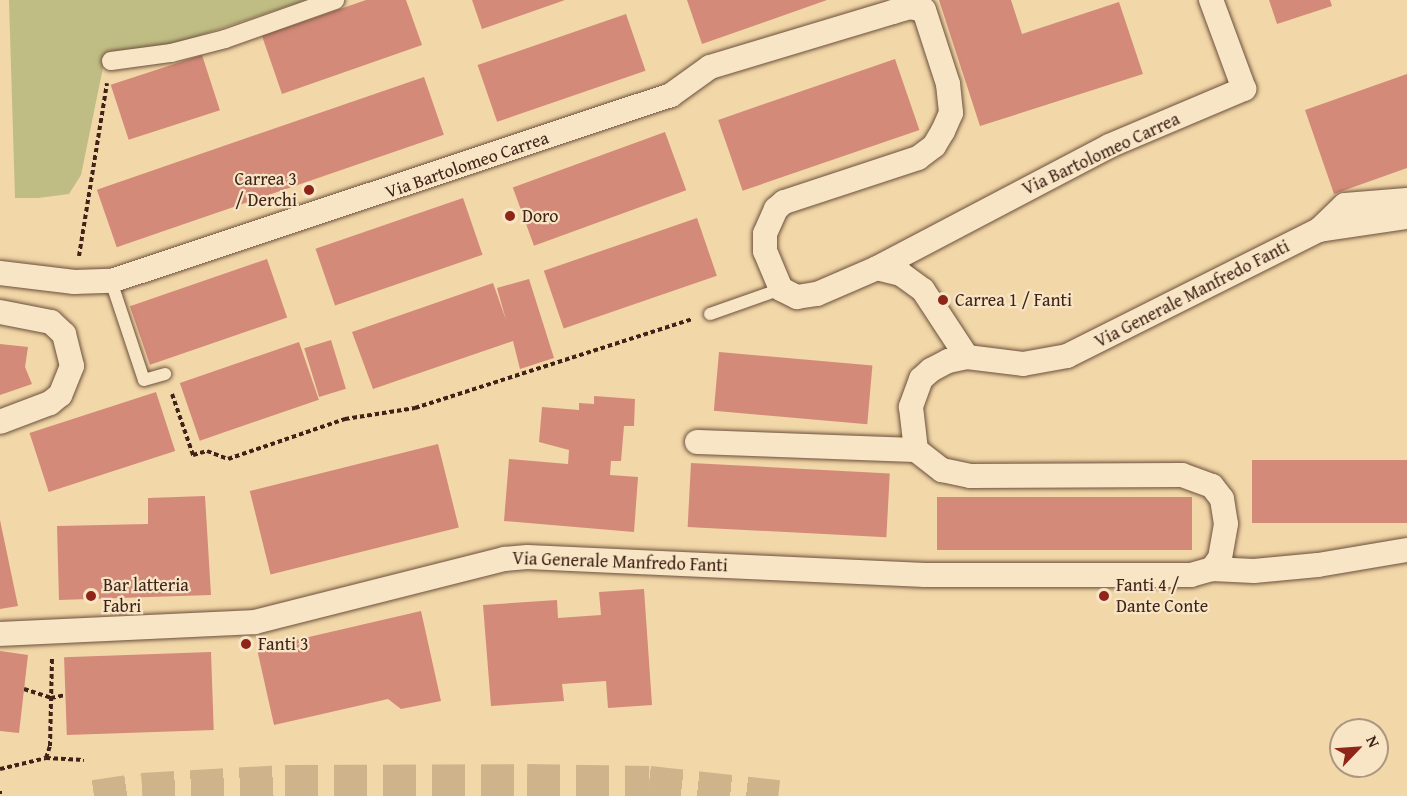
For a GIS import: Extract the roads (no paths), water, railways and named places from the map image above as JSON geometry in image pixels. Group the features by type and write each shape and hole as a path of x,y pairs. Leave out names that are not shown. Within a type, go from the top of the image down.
{"street":[{"path":"111,61 171,52 225,39 334,0"},
{"name":"Via Bartolomeo Carrea","path":"0,273 74,282 111,280 671,95 722,64 923,5 948,84 951,113 934,146 918,158 784,202 776,209 765,234 765,251 781,289 797,297 817,294 877,268 1109,146 1244,89 1211,0"},
{"name":"Via Generale Manfredo Fanti","path":"968,357 1023,364 1067,356 1319,230 1345,206 1407,200"},
{"path":"1319,230 1407,217"},
{"path":"877,268 901,274 922,290 968,357 948,361 921,379 911,407 916,450"},
{"path":"0,312 51,322 64,334 72,366 60,395 50,403 0,422"},
{"path":"698,441 916,450 942,470 970,476 1182,475 1199,478 1212,486 1222,499 1226,524 1220,558 1212,569"},
{"name":"Via Generale Manfredo Fanti","path":"0,634 255,622 504,559 527,557 925,575 1191,575 1212,569 1307,566 1407,550"}],"lane":[{"path":"111,280 144,380 165,374"},
{"path":"710,314 781,289"}],"tunnel":[{"path":"94,796 142,789 285,781 527,780 649,782 778,796"}],"place":[{"name":"Carrea 3 / Derchi","path":"309,190"},
{"name":"Doro","path":"510,216"},
{"name":"Carrea 1 / Fanti","path":"943,300"},
{"name":"Bar latteria Fabri","path":"91,596"},
{"name":"Fanti 4 / Dante Conte","path":"1104,596"},
{"name":"Fanti 3","path":"246,644"}]}
